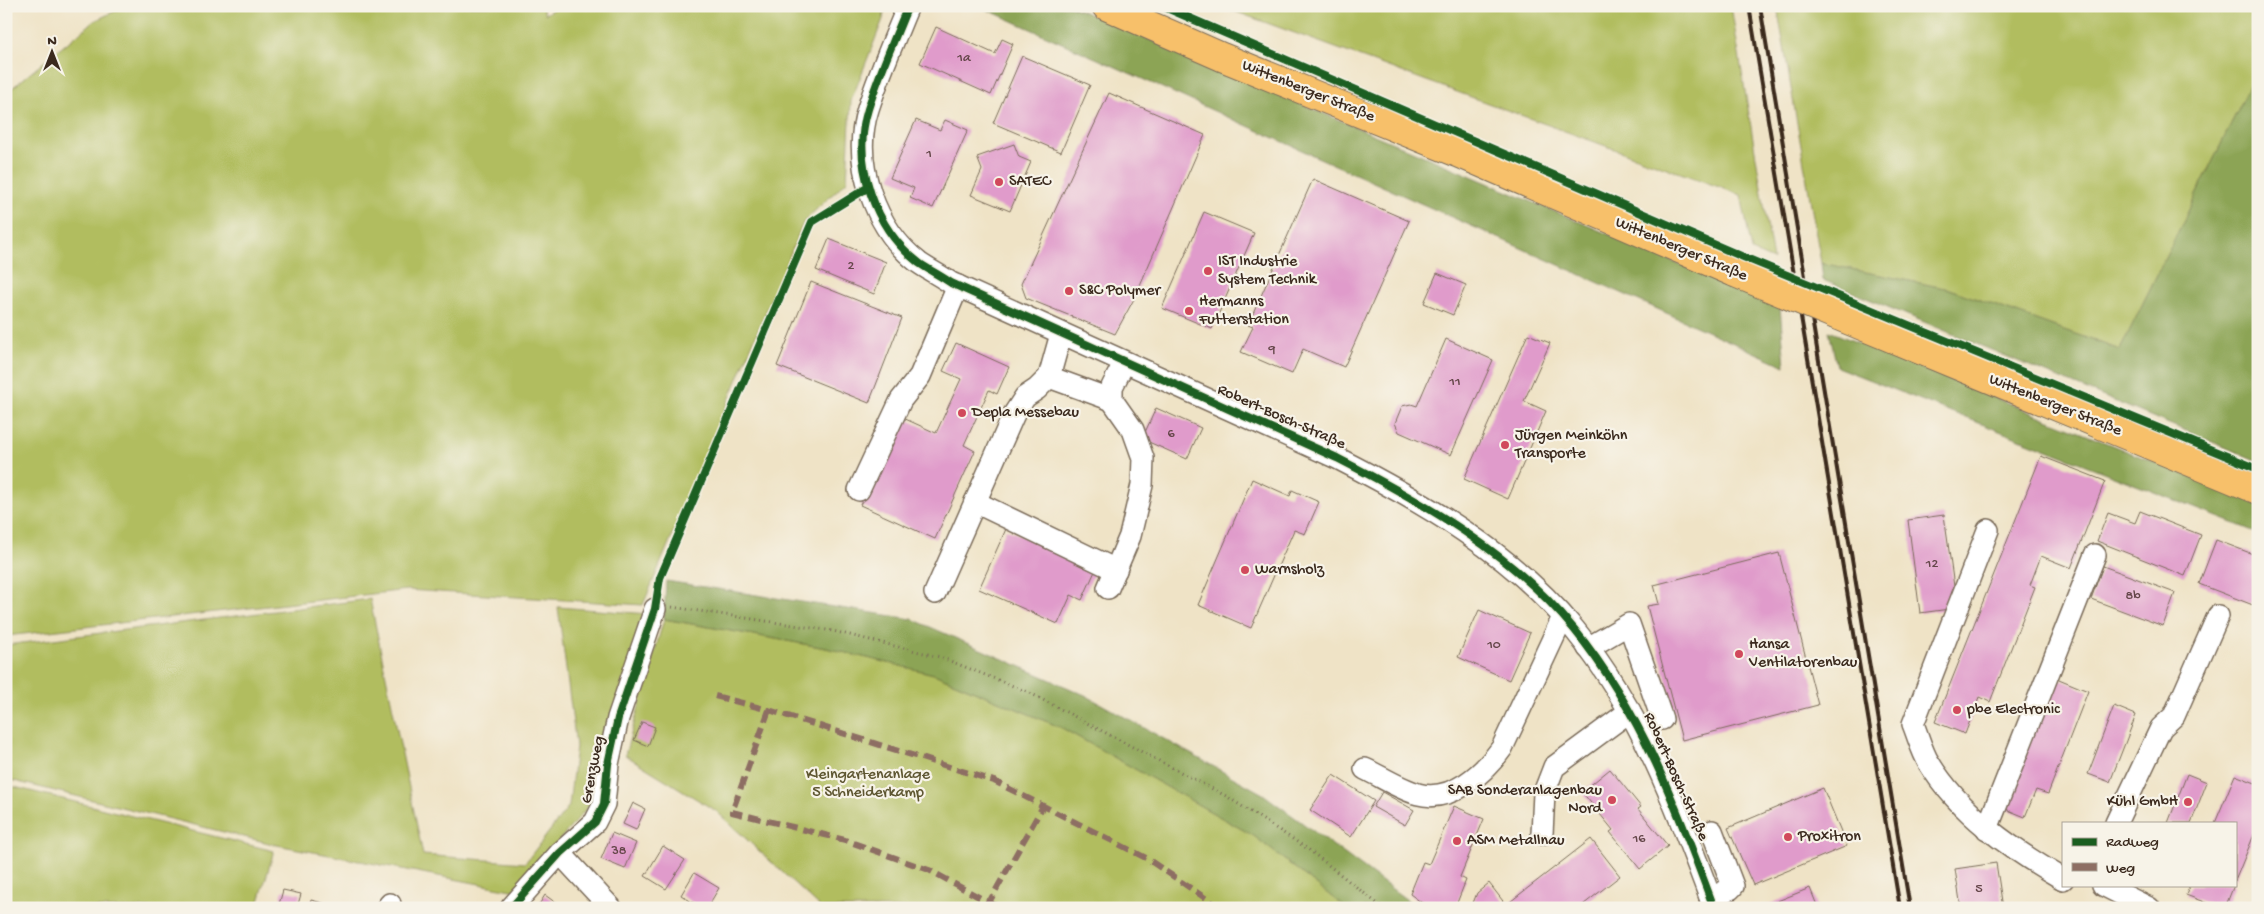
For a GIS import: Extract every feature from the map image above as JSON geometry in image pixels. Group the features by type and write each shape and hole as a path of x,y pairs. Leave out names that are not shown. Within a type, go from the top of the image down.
{"main road":[{"name":"Wittenberger Straße","path":"1106,6 1222,57 1458,153 1735,273 2258,490"}],"street":[{"name":"Robert-Bosch-Straße","path":"908,6 867,110 862,133 862,163 867,188 896,239 918,262 958,286 1337,458 1433,510 1512,568 1563,617 1606,671 1630,711 1663,777 1712,903"},
{"path":"859,490 901,400 920,376 958,286"},
{"path":"935,593 1014,414 1025,397 1038,390 1049,377 1061,334"},
{"path":"1112,400 1112,387 1124,362"},
{"path":"975,502 1112,579 1130,536 1142,485 1143,458 1133,430 1112,400 1049,377"},
{"path":"1988,530 1913,724 1927,761 1947,789 1987,828 2022,856 2062,878"},
{"path":"1987,828 2095,555"},
{"name":"Grenzweg","path":"510,908 560,853 595,822 604,804 608,764 618,718 661,607"},
{"path":"2116,822 2161,728 2174,716 2218,616"},
{"path":"1365,769 1418,794 1435,796 1452,791 1470,782 1489,766 1502,748 1563,617"},
{"path":"1588,648 1629,624 1662,719"},
{"path":"1542,834 1544,793 1554,767 1630,711"},
{"path":"1712,832 1733,886 1712,903"},
{"path":"560,853 611,908"},
{"path":"2105,886 2149,908"}],"path":[{"path":"661,607 833,631 940,658 1028,692 1226,796 1308,849 1383,908"}],"green space":[{"path":"126,6 542,6 545,14 559,6 885,6 883,19 851,101 847,181 804,221 643,605 407,590 6,636 6,93 94,21"},
{"path":"979,6 1070,6 1780,307 1785,366"},
{"path":"1220,6 1731,6 1773,260 1752,251 1741,195"},
{"path":"1777,6 2258,6 2258,69 2120,350 1949,289 1821,263"},
{"path":"2258,69 2258,461 1823,280 1821,263 1949,289 2120,350"},
{"path":"1829,331 2258,504 2258,533 1837,367"},
{"path":"666,581 912,619 1085,695 1263,794 1418,908 1346,908 1254,836 1062,728 934,674 826,648 664,619"},
{"path":"370,599 423,855 525,863 569,806 576,746 558,607 649,614 598,795 516,891 277,845 6,779 6,645"},
{"name":"Kleingartenanlage 5 Schneiderkamp","path":"664,619 826,648 934,674 1062,728 1254,836 1346,908 821,908 716,811 625,755"},
{"path":"6,785 274,851 257,908 6,908"}],"building":[{"path":"936,27 995,54 1002,39 1013,44 991,95 920,63"},
{"path":"1022,56 1090,85 1061,152 993,123"},
{"path":"1109,93 1205,135 1134,299 1115,334 1026,298 1021,284"},
{"path":"916,120 940,130 945,120 968,130 933,208 910,198 914,188 890,178"},
{"name":"SATEC","path":"1014,144 1019,157 1031,162 1010,211 971,195 982,170 977,157"},
{"path":"1313,179 1409,221 1344,367 1303,349 1292,374 1241,352 1253,327 1248,325"},
{"name":"IST Industrie System Technik","path":"1204,212 1254,233 1212,329 1162,308"},
{"path":"829,239 886,262 874,294 816,270"},
{"path":"1437,273 1466,285 1453,315 1424,303"},
{"path":"811,282 902,318 869,403 777,366"},
{"name":"Jürgen Meinköhn Transporte","path":"1528,334 1550,343 1524,401 1546,411 1508,499 1464,479"},
{"path":"1446,339 1493,360 1451,455 1399,432 1395,423 1402,406 1411,404 1417,406"},
{"path":"956,343 1009,367 997,394 989,390 964,445 975,451 935,539 860,505 901,417 936,433 961,379 943,371"},
{"path":"1156,408 1201,428 1187,459 1142,439"},
{"path":"2041,456 2105,481 2071,568 2041,556 2030,585 2035,587 1990,702 1979,697 1965,734 1935,722"},
{"name":"Warnsholz","path":"1252,479 1290,496 1292,490 1319,502 1305,534 1294,530 1251,628 1198,605"},
{"path":"2140,511 2201,535 2185,576 2097,541 2108,513 2135,523"},
{"path":"1944,515 1957,608 1920,613 1908,520"},
{"path":"1006,529 1096,569 1082,600 1071,595 1058,624 979,589"},
{"path":"2216,540 2258,556 2258,607 2199,584"},
{"name":"Hansa Ventilatorenbau","path":"1779,553 1818,705 1682,740 1647,606 1659,604 1654,585"},
{"path":"2103,566 2175,593 2163,626 2091,599"},
{"path":"1479,610 1530,633 1509,680 1458,657"},
{"path":"2054,677 2088,691 2048,794 2036,790 2025,817 2003,808"},
{"path":"2114,706 2136,715 2110,782 2088,774"},
{"path":"642,722 655,727 648,746 634,740"},
{"path":"1610,769 1641,807 1638,809 1668,846 1640,869 1610,832 1613,830 1582,792"},
{"name":"Kühl GmbH","path":"2187,774 2207,782 2191,822 2168,822"},
{"path":"1333,775 1374,801 1351,837 1310,810"},
{"path":"2235,775 2258,784 2258,825 2236,879 2236,822 2215,822"},
{"name":"Proxitron","path":"1823,788 1847,846 1753,885 1728,828"},
{"path":"1382,792 1414,810 1405,825 1373,807"},
{"path":"633,803 645,809 636,830 623,824"},
{"path":"1454,806 1484,819 1460,877 1466,880 1455,908 1429,908 1410,894 1423,862 1429,864"},
{"path":"612,833 636,843 625,869 601,859"},
{"path":"1591,839 1620,876 1579,908 1471,908 1477,893 1489,883 1506,905"},
{"path":"663,846 685,860 666,889 645,876"},
{"path":"1996,863 2003,908 1961,908 1955,869"},
{"path":"694,873 719,888 707,908 701,908 681,895"},
{"path":"2190,886 2234,886 2225,908 2219,908 2186,895"},
{"path":"1810,888 1818,908 1760,908"},
{"path":"283,890 301,894 297,908 278,908"},
{"path":"545,895 563,908 537,908"},
{"path":"311,900 338,907 338,908 309,908"}],"railway":[{"path":"1749,6 1900,908"},
{"path":"1760,6 1910,908"}],"marked path":[{"path":"715,696 769,710 994,781 1146,858 1220,908"},
{"path":"769,710 732,812 845,840 929,870 999,908"},
{"path":"987,906 1043,806"}],"cycle path":[{"path":"908,6 868,109 863,151 865,172 879,214 903,249 919,263 951,283 1337,458 1433,511 1465,532 1523,576 1574,629 1619,693 1656,762 1672,798 1714,908"},
{"path":"1162,6 1741,256 2258,469"},
{"path":"511,908 560,853 595,822 604,804 608,764 618,718 655,609 660,578 812,222 867,188"}],"place":[{"name":"SATEC","path":"999,182"},
{"name":"IST Industrie System Technik","path":"1208,271"},
{"name":"S&C Polymer","path":"1069,291"},
{"name":"Hermanns Futterstation","path":"1189,311"},
{"name":"Depla Messebau","path":"962,413"},
{"name":"Jürgen Meinköhn Transporte","path":"1505,445"},
{"name":"Warnsholz","path":"1245,570"},
{"name":"Hansa Ventilatorenbau","path":"1739,654"},
{"name":"pbe Electronic","path":"1957,710"},
{"name":"SAB Sonderanlagenbau Nord","path":"1612,800"},
{"name":"Kühl GmbH","path":"2188,802"},
{"name":"Proxitron","path":"1788,837"},
{"name":"ASM Metallnau","path":"1457,841"}]}
